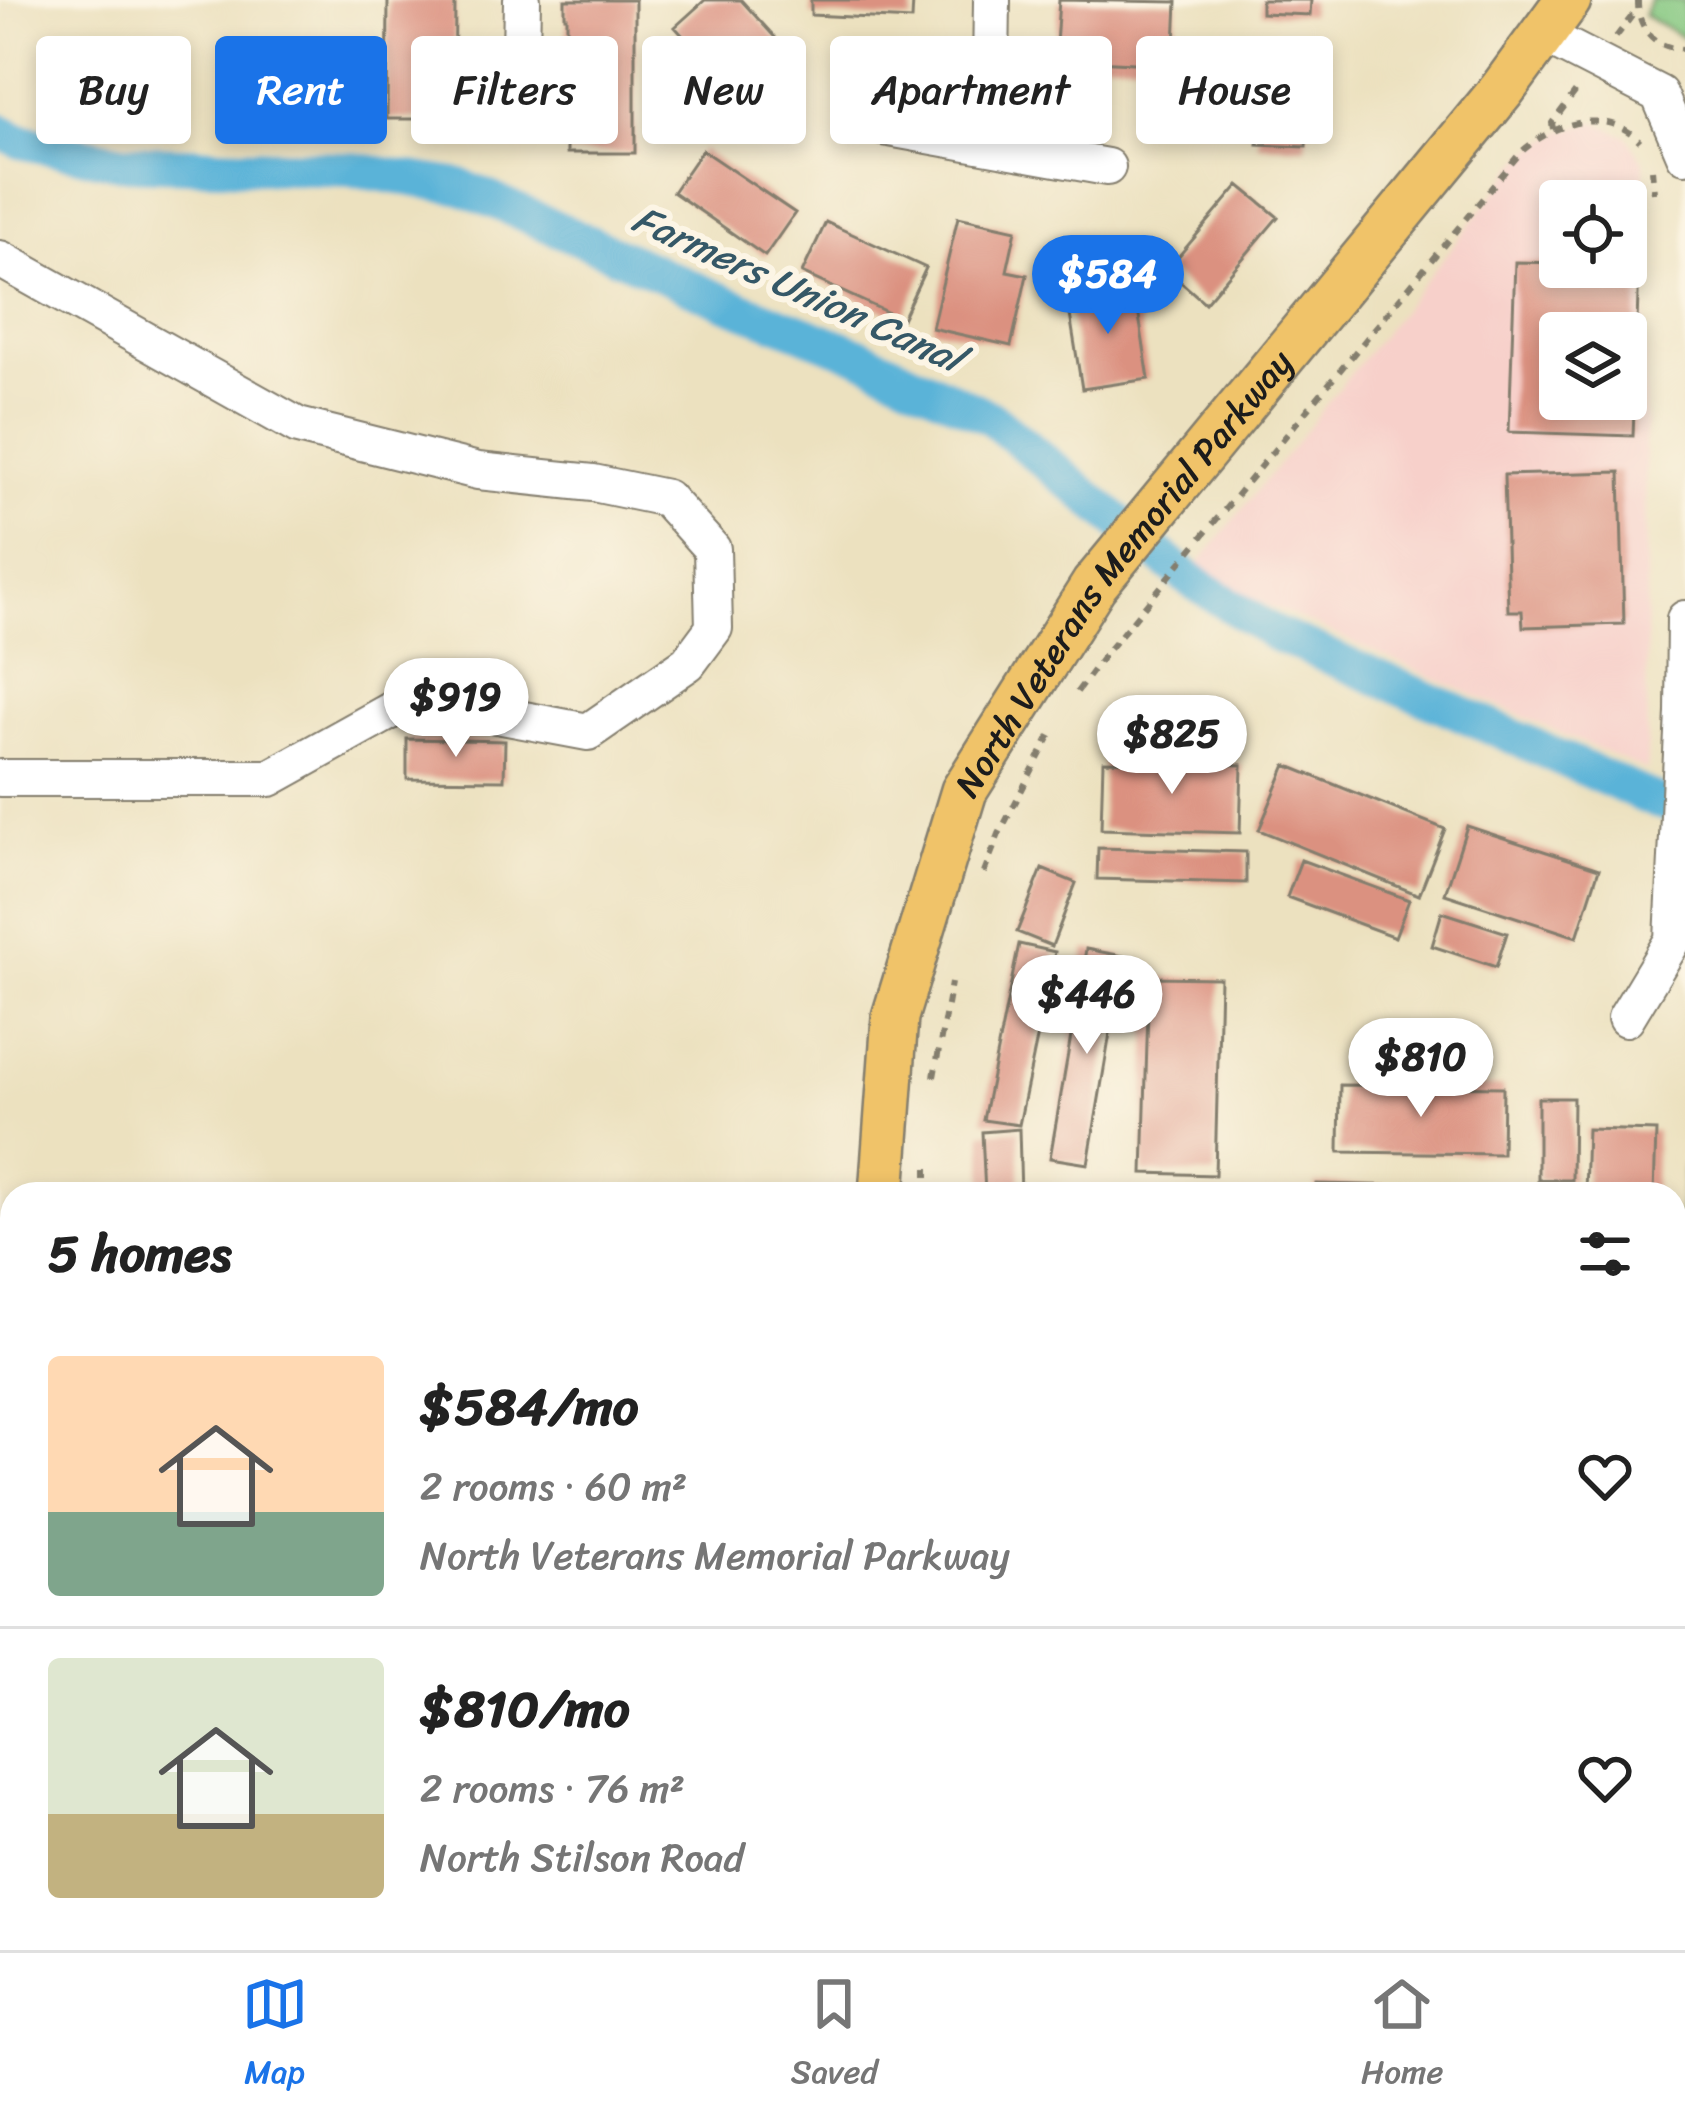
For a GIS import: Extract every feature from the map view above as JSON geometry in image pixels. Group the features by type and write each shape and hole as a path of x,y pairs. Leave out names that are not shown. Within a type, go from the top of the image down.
{"main road":[{"name":"North Veterans Memorial Parkway","path":"883,1182 896,1017 964,790 1094,585 1502,90 1555,12"}],"street":[{"path":"521,36 522,0"},
{"path":"991,146 992,0"},
{"path":"1555,12 1672,92 1668,157"},
{"path":"980,144 1107,166"},
{"path":"0,259 298,426 478,471 593,483 666,498 712,549 714,628 688,663 588,732 412,699 270,778 0,778"},
{"path":"1626,1018 1673,940 1685,619"}],"path":[{"path":"1638,0 1635,15 1658,44 1683,49"},
{"path":"1073,698 1522,152 1552,126 1569,124 1609,122 1628,129 1643,144"},
{"path":"1654,193 1668,157"},
{"path":"980,883 999,834 1060,719"},
{"path":"934,1082 952,980"},
{"path":"928,1157 928,1182"}],"shaded area":[{"path":"1596,122 1627,136 1644,162 1644,180 1539,180 1539,288 1645,288 1645,312 1539,312 1539,420 1645,420 1647,771 1192,572 1527,153 1563,131"}],"green space":[{"path":"1651,0 1685,0 1685,39 1644,15"}],"building":[{"path":"388,0 455,0 455,36 411,36 411,119 387,119"},
{"path":"565,0 635,0 635,153 567,153 567,144 618,144 618,36 567,36"},
{"path":"705,0 741,0 774,36 683,36 675,27"},
{"path":"811,0 913,0 912,20 811,15"},
{"path":"1059,0 1177,2 1175,36 1136,36 1136,63 1112,62 1112,36 1057,36"},
{"path":"1261,0 1311,0 1310,15 1261,13"},
{"path":"1258,144 1306,144 1306,147"},
{"path":"702,150 795,213 765,256 673,192"},
{"path":"1239,185 1278,217 1205,303 1167,270"},
{"path":"958,217 1016,230 1007,271 1027,275 1011,346 932,328"},
{"path":"826,222 926,268 902,319 802,273"},
{"path":"1515,262 1539,263 1539,288 1638,288 1637,312 1539,312 1539,420 1634,420 1633,436 1509,432"},
{"path":"1134,285 1149,379 1082,389 1067,296"},
{"path":"1620,472 1624,624 1523,627 1522,611 1508,611 1504,475"},
{"path":"407,739 505,741 504,780 407,779"},
{"path":"1103,761 1242,765 1240,833 1101,829"},
{"path":"1286,765 1445,829 1419,895 1259,830"},
{"path":"1467,826 1599,869 1577,937 1445,894"},
{"path":"1098,848 1246,852 1246,883 1097,879"},
{"path":"1301,860 1409,900 1395,937 1287,897"},
{"path":"1042,869 1076,883 1052,946 1017,932"},
{"path":"1442,912 1507,933 1496,967 1432,946"},
{"path":"1019,944 1055,952 1019,1125 983,1120"},
{"path":"1086,949 1123,956 1088,1164 1050,1158"},
{"path":"1149,977 1220,978 1215,1175 1143,1173"},
{"path":"1340,1085 1503,1087 1502,1154 1339,1152"},
{"path":"1538,1098 1573,1098 1572,1180 1538,1180"},
{"path":"1019,1129 1021,1182 984,1182 982,1132"},
{"path":"1587,1129 1656,1131 1654,1182 1585,1182"}],"waterway":[{"name":"Farmers Union Canal","path":"0,131 20,141 122,162 349,169 462,187 727,303 860,355 991,418 1189,579 1275,634 1656,801 1685,808"}]}
